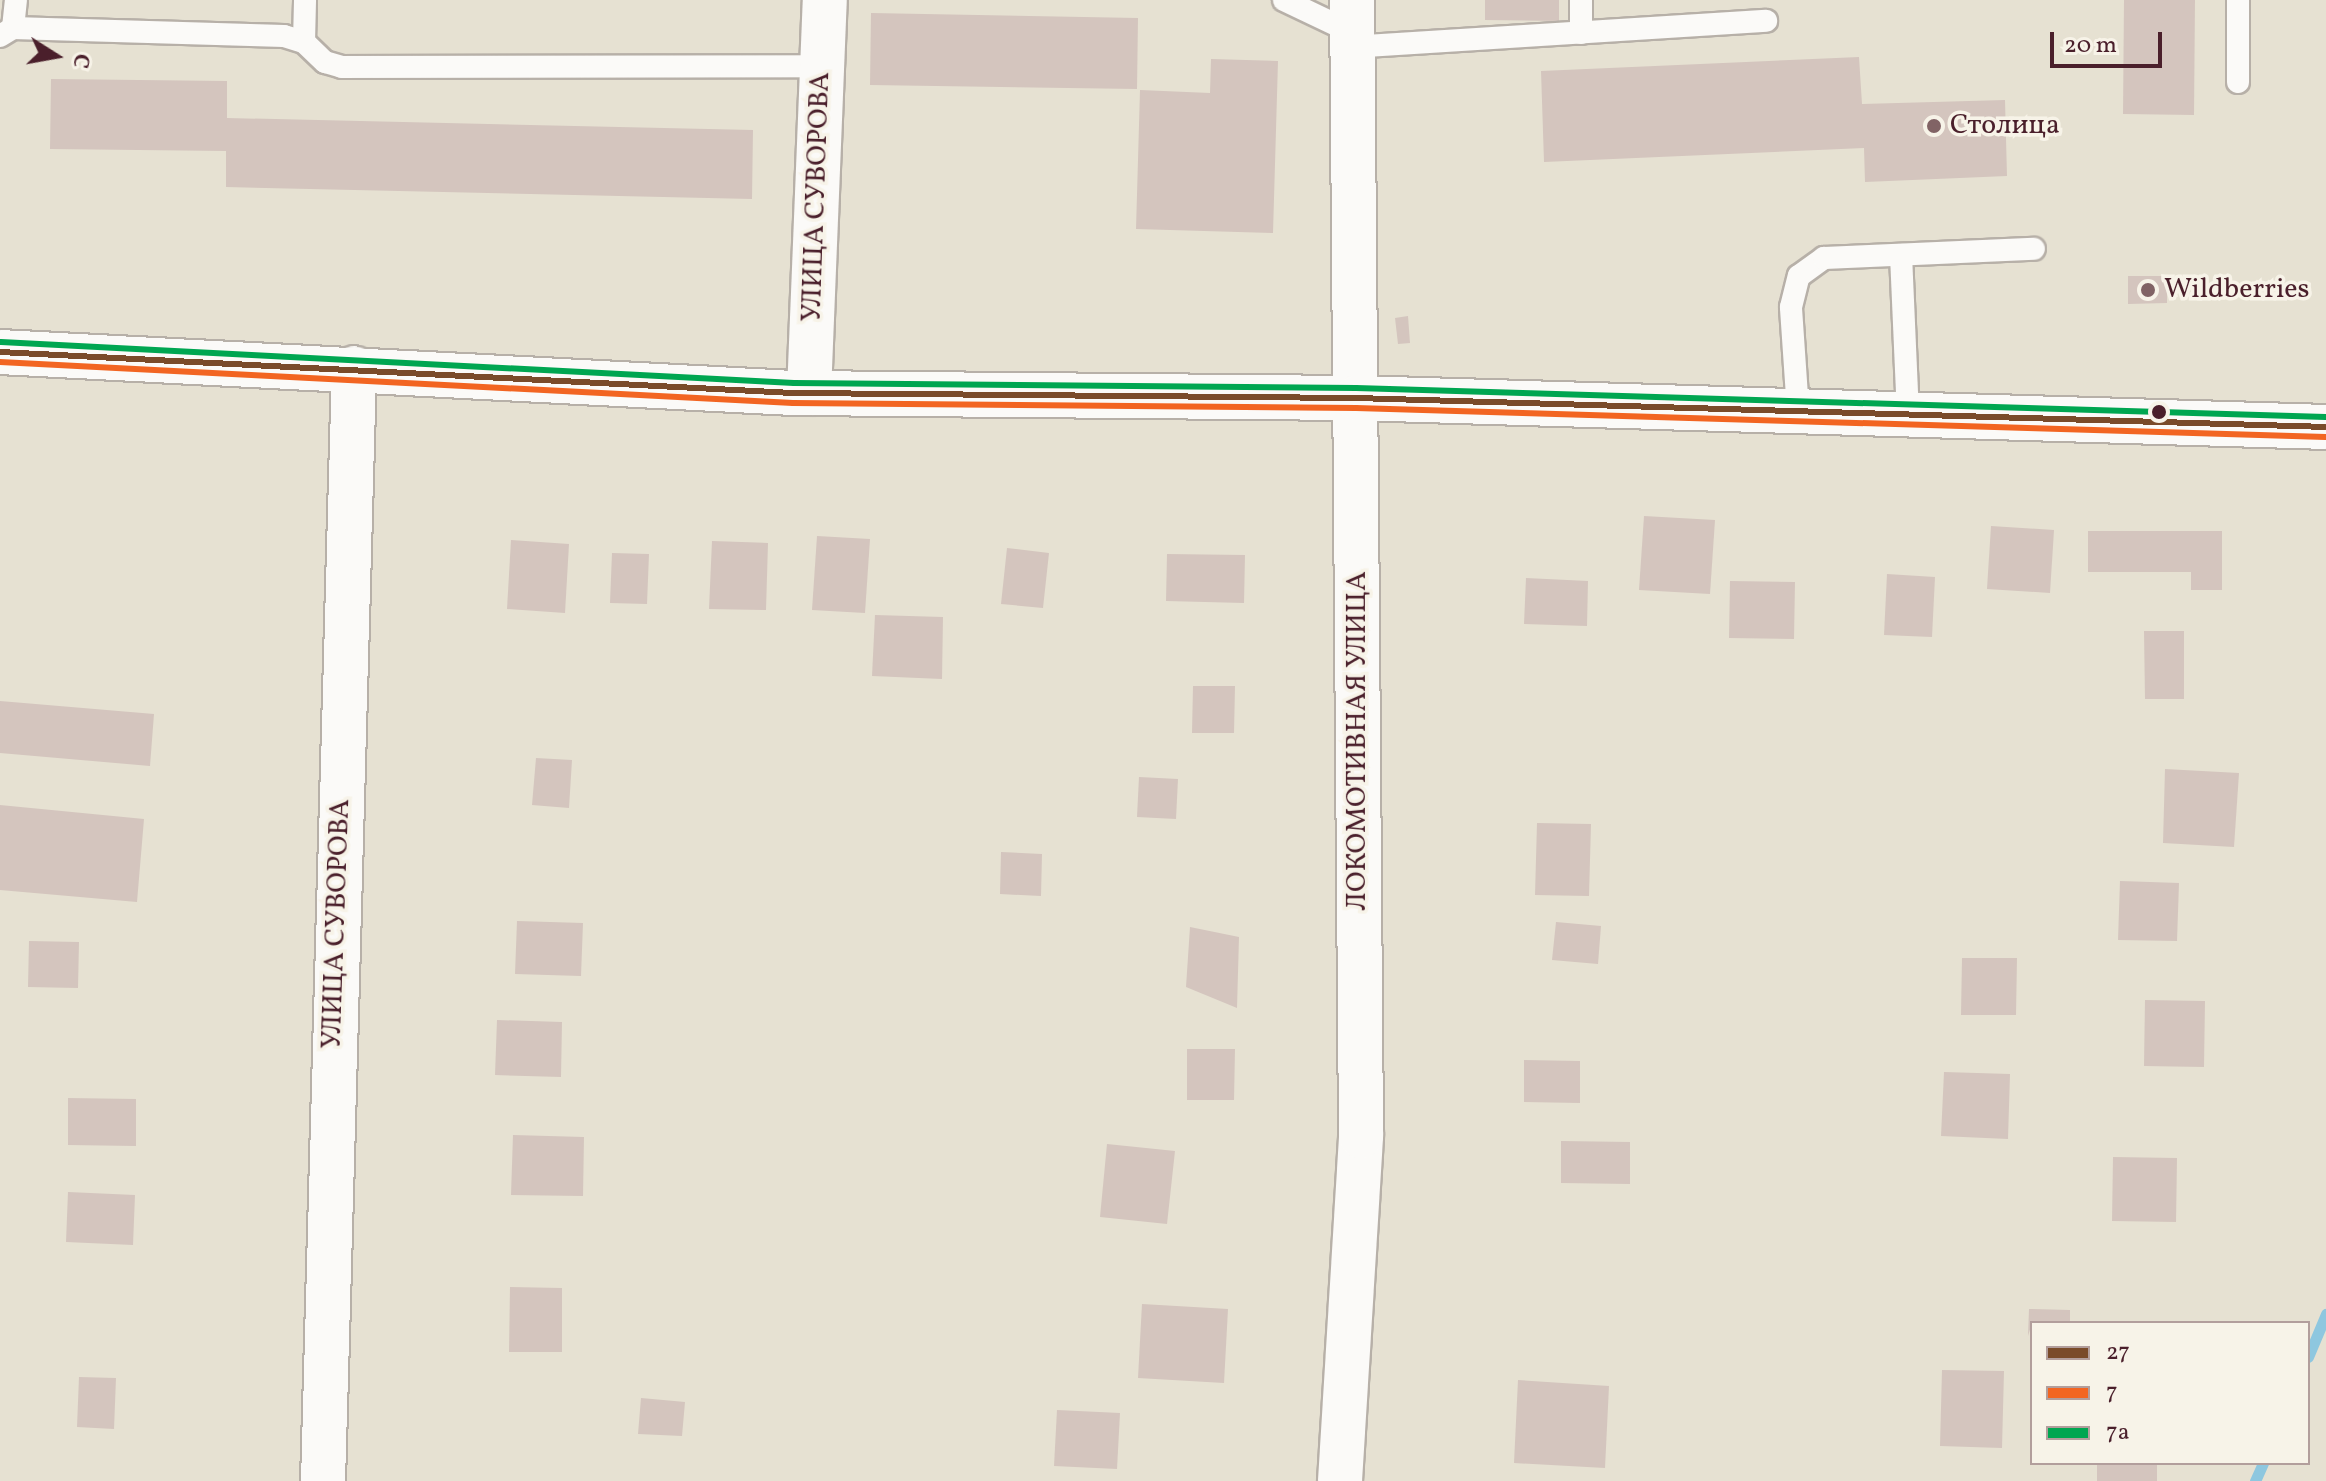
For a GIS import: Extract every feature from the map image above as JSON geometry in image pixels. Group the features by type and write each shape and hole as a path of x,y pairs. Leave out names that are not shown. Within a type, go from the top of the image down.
{"street":[{"name":"УЛИЦА СУВОРОВА","path":"809,393 825,0"},
{"name":"ЛОКОМОТИВНАЯ УЛИЦА","path":"1340,1481 1361,1136 1351,27"},
{"path":"0,352 809,393 1356,398 2326,427"},
{"name":"УЛИЦА СУВОРОВА","path":"323,1481 354,368"}],"lane":[{"path":"16,0 6,32 284,36 304,42 325,62 342,67 822,66"},
{"path":"304,42 305,0"},
{"path":"1284,0 1351,27 1581,33 1766,21"},
{"path":"1581,0 1581,33"},
{"path":"2238,0 2238,82"},
{"path":"1798,411 1791,307 1799,276 1824,258 2034,249"},
{"path":"1901,255 1908,414"}],"building":[{"path":"1485,0 1559,0 1559,21 1485,20"},
{"path":"2124,0 2195,0 2194,115 2123,114"},
{"path":"871,13 1138,18 1137,89 870,85"},
{"path":"1859,57 1862,104 2005,100 2007,176 1865,182 1864,148 1544,162 1541,71"},
{"path":"1211,59 1278,61 1273,233 1136,229 1140,90 1210,93"},
{"path":"51,79 227,81 227,118 753,130 752,199 226,187 226,151 50,149"},
{"name":"Wildberries","path":"2128,276 2167,276 2167,303 2128,304"},
{"path":"1408,316 1410,343 1398,344 1395,318"},
{"path":"1644,516 1715,520 1710,594 1639,590"},
{"path":"1991,526 2054,530 2050,593 1987,589"},
{"path":"2088,531 2222,531 2222,590 2191,590 2191,572 2088,572"},
{"path":"817,536 870,539 865,613 812,610"},
{"path":"511,540 569,544 565,613 507,609"},
{"path":"712,541 768,543 766,610 709,609"},
{"path":"1007,548 1049,553 1043,608 1001,604"},
{"path":"612,553 649,554 647,604 610,603"},
{"path":"1167,554 1245,555 1244,603 1166,601"},
{"path":"1887,574 1935,577 1932,637 1884,635"},
{"path":"1526,578 1588,581 1587,626 1524,624"},
{"path":"1730,581 1795,582 1794,639 1729,638"},
{"path":"875,615 943,617 942,679 872,676"},
{"path":"2144,631 2184,631 2184,699 2145,699"},
{"path":"1193,686 1235,686 1234,733 1192,733"},
{"path":"0,701 154,714 150,766 0,753"},
{"path":"536,758 572,760 569,808 532,805"},
{"path":"2165,769 2239,773 2234,847 2163,843"},
{"path":"1139,777 1178,779 1176,819 1137,817"},
{"path":"0,805 144,819 137,902 0,890"},
{"path":"1537,823 1591,824 1589,896 1535,895"},
{"path":"1001,852 1042,854 1041,896 1000,894"},
{"path":"2120,881 2179,883 2177,941 2118,940"},
{"path":"517,921 583,923 581,976 515,974"},
{"path":"1556,922 1601,926 1598,964 1552,960"},
{"path":"1190,927 1239,937 1237,1008 1186,987"},
{"path":"29,941 79,942 78,988 28,987"},
{"path":"1962,958 2017,958 2016,1015 1961,1015"},
{"path":"2145,1000 2205,1001 2204,1067 2144,1066"},
{"path":"497,1020 562,1022 561,1077 495,1075"},
{"path":"1187,1049 1235,1049 1234,1100 1187,1100"},
{"path":"1524,1060 1580,1061 1580,1103 1524,1102"},
{"path":"1944,1072 2010,1074 2008,1139 1941,1136"},
{"path":"68,1098 136,1099 136,1146 68,1145"},
{"path":"513,1135 584,1137 583,1196 511,1195"},
{"path":"1561,1141 1630,1142 1630,1184 1561,1183"},
{"path":"1107,1144 1175,1151 1167,1224 1100,1217"},
{"path":"2113,1157 2177,1158 2176,1222 2112,1221"},
{"path":"68,1192 135,1195 133,1245 66,1242"},
{"path":"510,1287 562,1288 562,1352 509,1352"},
{"path":"1142,1304 1228,1309 1224,1383 1138,1378"},
{"path":"2029,1309 2070,1310 2070,1321 2030,1321 2028,1336"},
{"path":"1942,1370 2004,1371 2002,1448 1940,1446"},
{"path":"79,1377 116,1378 114,1429 77,1427"},
{"path":"1518,1380 1609,1386 1605,1468 1514,1463"},
{"path":"641,1398 685,1402 682,1436 638,1434"},
{"path":"1057,1410 1120,1413 1117,1469 1054,1466"},
{"path":"2097,1465 2157,1465 2157,1481 2097,1481"}],"waterway":[{"path":"2310,1352 2326,1314"},
{"path":"2255,1481 2262,1465"}],"transit line":[{"name":"7а","path":"1,342 794,383 1356,388 2326,417"},
{"name":"27","path":"0,352 794,393 1356,398 2326,427"},
{"name":"7","path":"0,362 793,403 1356,408 2326,437"}],"place":[{"name":"Столица","path":"1934,126"},
{"name":"Wildberries","path":"2148,290"}]}
